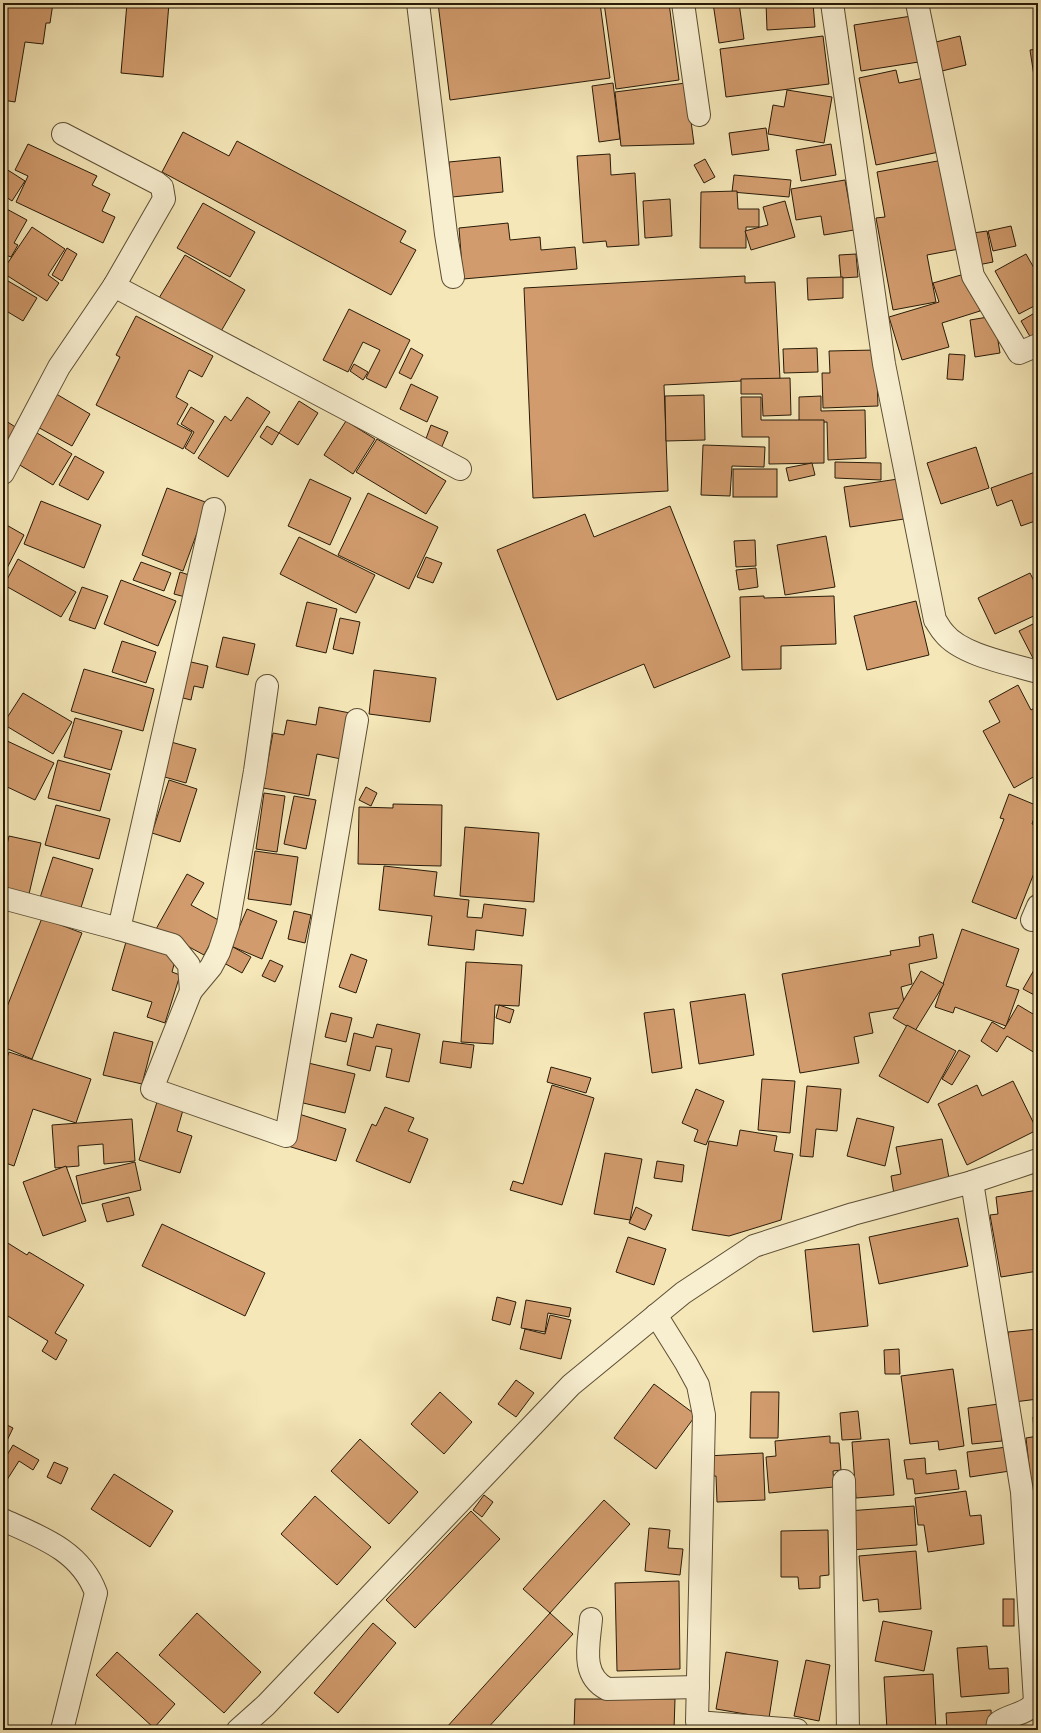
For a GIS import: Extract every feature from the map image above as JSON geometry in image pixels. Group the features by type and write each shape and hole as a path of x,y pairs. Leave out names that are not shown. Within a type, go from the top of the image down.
{"street":[{"path":"418,3 446,234 453,277"},
{"path":"683,3 698,115"},
{"path":"832,3 884,364 935,620 944,634 956,644 971,652 1038,672"},
{"path":"917,3 973,276 1019,353 1038,345"},
{"path":"3,473 59,367 114,286 164,198 162,187 157,183 63,134"},
{"path":"114,286 460,468"},
{"path":"118,929 214,509"},
{"path":"267,686 255,771 228,925 219,952 211,967 191,992 152,1089 286,1136 357,720"},
{"path":"3,898 173,945 189,965 191,992"},
{"path":"238,1730 266,1704 571,1384 683,1293 754,1246 853,1214 972,1182 1038,1160"},
{"path":"972,1182 1022,1492 1035,1695 1035,1702 1033,1706 1028,1710 1004,1718 998,1723 997,1730"},
{"path":"656,1315 698,1385 704,1415 697,1726 797,1730"},
{"path":"844,1480 848,1730"},
{"path":"3,1520 46,1540 75,1559 93,1584 96,1594 62,1730"},
{"path":"591,1619 588,1663 591,1675 598,1684 607,1688 698,1687"}],"building":[{"path":"3,3 53,3 50,23 46,23 43,44 25,42 15,102 3,100"},
{"path":"127,3 169,3 163,77 121,73"},
{"path":"438,3 600,3 610,78 450,100"},
{"path":"604,3 669,3 679,80 616,89"},
{"path":"713,3 739,3 744,39 719,43"},
{"path":"766,3 813,3 815,27 767,30"},
{"path":"918,15 925,61 861,71 854,25"},
{"path":"823,36 829,84 726,97 720,49"},
{"path":"960,36 966,65 942,71 936,42"},
{"path":"1038,49 1038,89 1036,89 1030,50"},
{"path":"896,70 899,83 924,78 939,152 876,165 859,78"},
{"path":"613,83 620,139 599,142 592,86"},
{"path":"686,83 694,144 621,146 615,92"},
{"path":"787,90 832,97 824,143 768,134 773,105 784,107"},
{"path":"766,128 769,150 732,155 729,133"},
{"path":"183,132 229,156 237,141 406,231 400,242 416,250 391,295 162,172"},
{"path":"28,144 97,176 92,185 110,194 102,211 115,217 103,243 16,202 28,176 15,170"},
{"path":"831,144 836,175 801,181 796,150"},
{"path":"610,154 611,175 635,173 639,245 607,247 606,241 583,243 577,156"},
{"path":"500,157 503,192 452,197 449,162"},
{"path":"705,159 715,177 704,183 694,165"},
{"path":"943,160 959,249 927,255 936,302 893,310 876,218 885,217 877,172"},
{"path":"3,167 25,181 12,201 3,195"},
{"path":"734,175 791,180 789,197 732,192"},
{"path":"845,180 854,230 824,235 821,216 796,220 791,189"},
{"path":"737,191 738,209 759,209 759,227 746,227 746,248 700,248 701,192"},
{"path":"670,199 672,236 645,238 643,201"},
{"path":"785,201 795,237 751,250 745,231 768,225 763,207"},
{"path":"203,203 255,232 230,277 177,248"},
{"path":"3,207 27,220 14,243 18,245 11,257 3,254"},
{"path":"508,223 510,240 540,237 541,250 575,247 577,269 463,279 459,228"},
{"path":"1011,226 1016,246 993,251 988,231"},
{"path":"32,227 65,249 48,275 59,283 47,301 3,273 3,270"},
{"path":"987,231 993,262 978,265 973,233"},
{"path":"67,248 77,254 62,281 52,275"},
{"path":"856,254 858,277 841,278 839,255"},
{"path":"1026,254 1038,275 1038,304 1019,314 995,271"},
{"path":"185,255 245,290 220,333 159,298"},
{"path":"968,273 980,311 942,323 949,347 902,360 889,317 939,302 933,283"},
{"path":"745,276 745,283 775,282 780,379 664,385 668,491 533,498 524,288"},
{"path":"843,277 843,298 808,300 807,278"},
{"path":"3,278 37,298 23,321 3,309"},
{"path":"349,309 410,340 386,388 366,378 380,350 363,342 348,372 323,360"},
{"path":"1038,311 1038,337 1032,340 1021,321"},
{"path":"136,316 213,356 202,377 189,370 176,397 188,404 177,424 192,432 183,449 96,405 120,357 116,355"},
{"path":"994,316 1000,353 975,357 970,320"},
{"path":"411,348 423,355 411,379 399,373"},
{"path":"817,348 818,372 784,373 783,349"},
{"path":"876,350 878,406 823,408 822,373 830,373 829,351"},
{"path":"949,354 965,355 963,380 947,379"},
{"path":"354,364 368,372 363,380 350,371"},
{"path":"790,378 791,415 763,416 762,394 741,394 741,379"},
{"path":"411,384 438,397 427,422 400,409"},
{"path":"53,392 90,414 72,446 34,425"},
{"path":"704,395 705,440 666,441 665,396"},
{"path":"821,396 821,411 865,410 866,458 828,460 827,422 799,423 799,397"},
{"path":"247,397 270,412 228,477 198,458 225,416 231,421"},
{"path":"741,397 761,397 761,420 824,420 824,463 769,464 769,437 742,437"},
{"path":"299,401 318,413 298,445 279,433"},
{"path":"191,407 214,421 194,454 185,448 194,432 181,424"},
{"path":"3,419 20,430 3,457"},
{"path":"346,421 375,439 353,474 324,455"},
{"path":"431,425 448,432 440,451 424,444"},
{"path":"267,426 279,433 272,445 260,437"},
{"path":"32,430 72,454 53,485 13,461"},
{"path":"377,439 446,481 426,514 356,472"},
{"path":"703,445 765,447 764,467 732,466 730,496 701,495"},
{"path":"976,447 989,488 941,504 927,463"},
{"path":"75,456 104,472 88,500 59,485"},
{"path":"835,462 881,463 881,480 835,478"},
{"path":"812,463 815,475 789,481 786,468"},
{"path":"733,469 777,469 777,497 733,497"},
{"path":"1038,471 1038,520 1021,526 1012,500 997,506 991,488"},
{"path":"310,479 351,498 330,545 288,526"},
{"path":"898,479 904,519 850,527 844,487"},
{"path":"167,488 208,503 183,571 142,555"},
{"path":"368,493 438,527 409,589 338,555"},
{"path":"41,501 101,525 84,568 24,544"},
{"path":"670,506 730,657 654,688 644,664 557,700 497,550 585,514 594,537"},
{"path":"3,523 24,535 3,576"},
{"path":"826,536 835,587 785,595 777,545"},
{"path":"299,537 375,575 356,613 280,574"},
{"path":"755,540 756,566 736,567 734,541"},
{"path":"426,557 442,563 433,583 417,577"},
{"path":"18,559 76,592 61,617 4,585"},
{"path":"141,562 171,573 164,591 133,580"},
{"path":"756,568 758,587 739,590 736,570"},
{"path":"180,572 195,577 189,598 174,594"},
{"path":"1030,573 1038,589 1038,614 995,634 978,598"},
{"path":"121,580 176,601 158,646 104,624"},
{"path":"82,587 108,596 95,629 69,620"},
{"path":"764,596 764,598 834,596 836,644 781,646 781,669 742,670 740,597"},
{"path":"916,601 929,655 867,670 854,616"},
{"path":"307,602 337,609 326,653 296,646"},
{"path":"340,618 360,622 353,654 333,649"},
{"path":"1033,624 1038,634 1038,661 1035,662 1019,631"},
{"path":"223,637 255,644 248,675 216,667"},
{"path":"122,641 156,652 146,683 112,672"},
{"path":"187,661 208,666 203,688 194,686 191,700 179,697"},
{"path":"84,669 154,689 143,731 71,711"},
{"path":"374,670 436,678 430,722 369,714"},
{"path":"1018,685 1031,710 1038,706 1038,782 1035,776 1014,788 983,731 1000,722 989,701"},
{"path":"23,693 72,722 53,754 3,724"},
{"path":"319,707 350,713 341,759 317,754 309,796 263,788 273,733 284,735 287,720 316,725"},
{"path":"75,718 122,731 111,770 64,757"},
{"path":"3,739 54,763 35,800 3,785"},
{"path":"171,742 196,749 186,783 161,776"},
{"path":"58,760 110,774 100,811 48,798"},
{"path":"169,780 197,789 180,842 152,833"},
{"path":"366,787 377,793 371,806 359,800"},
{"path":"264,793 285,796 277,852 256,849"},
{"path":"1009,794 1038,806 1032,824 1038,826 1038,863 1016,919 972,902 1004,819 1000,818"},
{"path":"294,796 316,800 306,849 284,844"},
{"path":"393,804 442,805 441,866 358,864 359,807 393,808"},
{"path":"56,805 110,819 99,859 45,845"},
{"path":"465,827 539,833 534,902 460,896"},
{"path":"9,836 41,843 29,894 3,889 3,862"},
{"path":"255,851 298,857 291,905 248,899"},
{"path":"53,857 93,869 79,914 39,901"},
{"path":"384,866 437,872 434,896 469,900 467,917 482,918 484,904 526,909 523,936 476,930 474,950 428,945 432,916 379,910"},
{"path":"187,874 204,883 191,905 222,922 204,955 156,929"},
{"path":"247,909 277,921 262,959 231,946"},
{"path":"294,911 311,915 305,943 288,939"},
{"path":"42,918 82,933 32,1059 3,1047 3,1017"},
{"path":"962,929 1019,949 1006,986 1019,990 1006,1026 955,1007 953,1013 935,1007"},
{"path":"933,934 937,958 909,964 912,984 901,987 905,1007 869,1013 873,1033 854,1037 859,1063 800,1073 782,974 891,955 890,951 920,946 919,937"},
{"path":"126,942 176,957 172,972 180,975 165,1023 147,1017 152,1002 112,990"},
{"path":"233,947 251,957 242,973 224,963"},
{"path":"351,954 367,960 356,993 339,987"},
{"path":"270,960 283,966 275,982 262,976"},
{"path":"466,962 522,965 519,1006 495,1005 493,1044 461,1042"},
{"path":"1038,963 1038,997 1023,989"},
{"path":"921,971 944,984 915,1031 893,1018"},
{"path":"745,994 754,1055 699,1064 690,1002"},
{"path":"499,1005 514,1010 510,1023 496,1018"},
{"path":"1018,1005 1038,1017 1038,1047 1035,1053 1007,1036 997,1052 981,1041 992,1022 1004,1029"},
{"path":"674,1009 682,1068 652,1073 644,1013"},
{"path":"331,1013 352,1018 346,1042 325,1037"},
{"path":"377,1024 420,1034 409,1082 386,1077 392,1049 376,1046 370,1071 347,1065 354,1033 373,1038"},
{"path":"907,1025 956,1051 928,1103 879,1076"},
{"path":"114,1032 153,1042 142,1084 103,1075"},
{"path":"443,1041 474,1045 471,1068 440,1063"},
{"path":"959,1050 970,1056 952,1085 942,1079"},
{"path":"9,1052 91,1079 76,1123 33,1109 14,1166 3,1162 3,1069"},
{"path":"304,1062 355,1074 345,1113 295,1101"},
{"path":"551,1067 591,1078 586,1093 547,1082"},
{"path":"762,1079 795,1081 790,1133 758,1130"},
{"path":"1013,1081 1037,1130 967,1165 938,1104 977,1085 982,1096"},
{"path":"552,1085 594,1098 562,1205 510,1190 513,1181 523,1184"},
{"path":"807,1086 841,1089 837,1131 816,1129 813,1157 800,1156"},
{"path":"696,1089 724,1101 706,1145 694,1141 698,1130 682,1123"},
{"path":"157,1102 183,1110 177,1131 192,1136 180,1173 139,1160"},
{"path":"385,1107 414,1118 408,1131 428,1139 410,1183 356,1161 372,1124 376,1126"},
{"path":"299,1114 346,1129 336,1161 288,1146"},
{"path":"857,1118 894,1127 885,1166 847,1156"},
{"path":"132,1119 135,1161 104,1164 103,1144 78,1146 79,1166 55,1168 52,1125"},
{"path":"740,1130 777,1136 774,1151 793,1154 781,1220 729,1236 692,1230 709,1141 737,1146"},
{"path":"942,1139 950,1184 894,1194 891,1176 901,1174 896,1147"},
{"path":"605,1153 642,1159 630,1220 594,1214"},
{"path":"657,1161 684,1165 682,1182 654,1178"},
{"path":"135,1162 141,1190 82,1204 76,1176"},
{"path":"66,1166 86,1221 43,1236 23,1182"},
{"path":"1038,1190 1038,1271 1001,1277 990,1215 998,1214 996,1197"},
{"path":"129,1197 134,1215 107,1222 102,1204"},
{"path":"636,1207 652,1215 645,1230 629,1223"},
{"path":"958,1218 968,1266 879,1284 869,1237"},
{"path":"162,1224 265,1273 245,1316 142,1266"},
{"path":"628,1237 666,1249 654,1285 616,1272"},
{"path":"3,1240 27,1255 29,1252 84,1285 55,1333 67,1340 56,1360 42,1351 48,1341 3,1313"},
{"path":"859,1244 868,1326 813,1332 805,1250"},
{"path":"497,1297 516,1302 510,1325 492,1320"},
{"path":"526,1300 571,1308 569,1317 548,1313 545,1332 521,1328"},
{"path":"550,1315 571,1320 561,1359 520,1349 525,1329 545,1334"},
{"path":"1038,1329 1038,1399 1014,1402 1008,1332"},
{"path":"899,1349 900,1374 885,1374 884,1350"},
{"path":"953,1369 964,1446 939,1450 938,1441 910,1444 901,1376"},
{"path":"516,1380 534,1393 516,1417 498,1404"},
{"path":"654,1384 696,1415 656,1469 614,1438"},
{"path":"440,1392 472,1422 444,1454 411,1424"},
{"path":"751,1392 779,1392 778,1438 750,1438"},
{"path":"999,1404 1002,1441 972,1444 968,1408"},
{"path":"858,1411 861,1439 842,1440 840,1413"},
{"path":"1033,1417 1038,1417 1038,1433 1034,1434"},
{"path":"3,1423 13,1428 3,1449"},
{"path":"830,1436 830,1443 839,1443 841,1470 833,1471 834,1487 769,1493 766,1457 776,1456 775,1441"},
{"path":"1038,1436 1038,1483 1031,1484 1026,1438"},
{"path":"360,1439 418,1492 389,1524 331,1471"},
{"path":"889,1439 894,1495 856,1498 852,1442"},
{"path":"13,1445 39,1460 33,1470 19,1461 5,1483 3,1482 3,1462"},
{"path":"1007,1447 1010,1471 970,1477 967,1452"},
{"path":"763,1453 765,1500 717,1502 716,1476 708,1476 707,1456"},
{"path":"925,1458 926,1474 956,1470 959,1489 915,1494 913,1479 907,1479 904,1460"},
{"path":"54,1462 68,1468 61,1484 47,1477"},
{"path":"114,1474 173,1511 150,1547 91,1509"},
{"path":"966,1491 970,1516 981,1515 984,1544 928,1552 924,1525 918,1525 915,1498"},
{"path":"484,1495 493,1502 482,1517 473,1510"},
{"path":"315,1496 371,1547 337,1585 281,1534"},
{"path":"604,1500 630,1524 550,1613 523,1589"},
{"path":"914,1506 917,1545 851,1550 848,1511"},
{"path":"471,1511 500,1539 415,1628 386,1600"},
{"path":"1036,1523 1038,1523 1038,1543"},
{"path":"649,1528 670,1530 668,1548 683,1549 680,1575 645,1571"},
{"path":"828,1530 829,1575 820,1576 820,1588 799,1589 798,1577 781,1577 781,1531"},
{"path":"916,1551 921,1609 879,1612 878,1599 863,1601 859,1556"},
{"path":"679,1581 680,1669 617,1671 615,1583"},
{"path":"1003,1599 1014,1599 1014,1626 1003,1626"},
{"path":"197,1613 261,1672 224,1713 159,1655"},
{"path":"550,1613 573,1634 486,1730 447,1730 446,1728"},
{"path":"883,1621 932,1631 924,1671 875,1661"},
{"path":"373,1623 396,1643 338,1713 314,1693"},
{"path":"987,1646 989,1669 1008,1668 1009,1693 961,1697 957,1648"},
{"path":"117,1652 175,1704 154,1728 96,1675"},
{"path":"726,1652 778,1661 769,1718 716,1709"},
{"path":"806,1660 830,1665 819,1721 794,1716"},
{"path":"933,1674 936,1730 887,1730 884,1677"},
{"path":"575,1699 675,1699 674,1730 574,1730"},
{"path":"991,1710 992,1730 947,1730 946,1713"}]}
